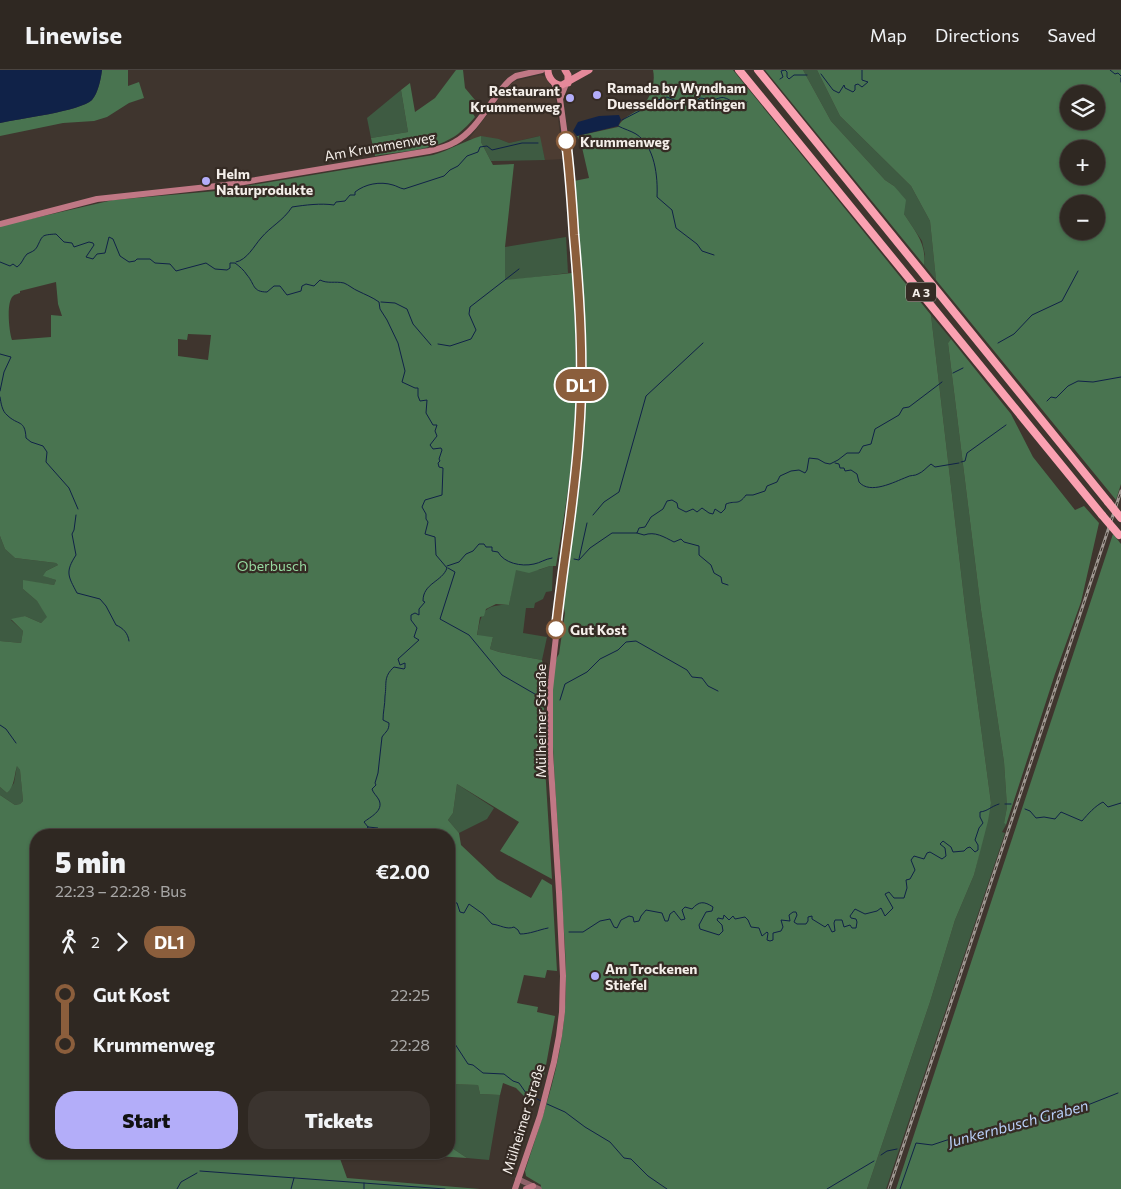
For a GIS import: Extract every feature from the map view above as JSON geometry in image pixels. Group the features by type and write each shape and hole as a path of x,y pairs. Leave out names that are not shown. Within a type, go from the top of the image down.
{"highway":[{"name":"A 3","path":"739,70 1120,537"},
{"name":"A 3","path":"758,70 1121,518"}],"main road":[{"path":"565,70 568,75 567,83"},
{"path":"544,72 558,85 567,83 588,70"},
{"name":"Am Krummenweg","path":"0,224 97,199 199,189 429,152 457,142 472,128 510,80 521,75 544,72"},
{"name":"Mülheimer Straße","path":"515,1189 540,1116 560,1036 562,1012 563,976 550,752 550,690 579,432 581,346 580,304 571,181 560,99 554,82"},
{"name":"Mülheimer Straße","path":"560,99 567,83"},
{"path":"526,1189 536,1188"}],"street":[{"path":"518,1179 536,1188"}],"shaded area":[{"path":"540,75 546,77 556,101 563,159 545,160 539,136 509,143 499,139 469,139 507,88 515,81"}],"green space":[{"path":"102,70 128,70 128,86 139,82 144,98 129,103 107,117 94,121 63,123 0,136 0,123 63,111 86,104 92,100 98,90"},
{"path":"456,70 463,70 465,88 475,100 469,107 475,117 469,124 449,140 439,144 418,150 375,156 371,138 408,132 401,90 410,83 415,112 435,98"},
{"path":"653,70 733,70 931,315 966,615 991,803 974,875 955,920 930,1002 867,1189 540,1189 541,1185 526,1176 525,1171 556,1069 562,1035 566,991 552,696 555,663 559,654 565,613 563,604 582,433 584,387 583,294 574,181 589,178 581,143 577,136 618,127 625,118 639,109 651,91 654,81"},
{"path":"765,70 803,70 831,121 906,200 904,214 922,244 924,265"},
{"path":"803,70 817,70 840,116 911,186 930,221 936,280 924,265 925,255 922,241 904,214 894,186 885,180 831,121"},
{"path":"817,70 1121,70 1121,484 1116,500 936,280 930,221 911,186 840,116"},
{"path":"401,90 408,132 371,138 367,118"},
{"path":"481,136 509,143 540,136 545,160 491,161 481,142"},
{"name":"Oberbusch","path":"481,136 481,142 493,165 514,164 505,247 505,280 572,273 576,374 574,434 569,484 556,566 550,566 529,573 516,570 509,605 496,604 486,609 484,616 480,617 477,635 493,637 490,649 542,660 544,669 544,751 552,879 500,851 519,822 457,784 453,813 448,820 459,833 461,845 497,879 531,898 542,879 552,885 557,971 547,970 545,978 524,975 517,1003 538,1007 537,1012 555,1016 544,1076 535,1102 526,1098 516,1088 503,1083 500,1095 480,1094 478,1085 455,1084 455,829 30,829 30,1159 340,1159 347,1178 480,1189 0,1189 0,795 15,805 23,801 20,770 17,766 10,790 7,793 0,787 0,641 21,643 23,631 11,619 25,616 41,623 47,617 37,601 23,589 23,580 54,585 56,580 43,576 46,571 58,565 56,563 15,558 5,549 0,536 0,226 113,200 216,191 433,155","holes":["56,282 58,304 62,316 51,315 51,337 12,340 9,324 9,304 13,296 20,293 20,291","188,334 211,335 208,360 178,356 178,339 187,340"]},
{"path":"566,237 568,273 505,281 505,247"},
{"path":"931,315 951,339 948,343 981,610 1004,762 1007,807 1004,823 1006,825 1002,832 1005,833 886,1189 867,1189 930,1002 955,920 974,875 991,803 966,615"},
{"path":"951,339 1011,414 1033,457 1075,510 1084,506 1099,523 1081,602 1055,674 1006,825 1004,823 1007,807 1004,762 981,610 948,343"},
{"path":"1113,534 1121,544 1121,1189 896,1189"},
{"path":"0,536 5,549 15,558 56,563 58,565 46,571 44,576 56,580 54,585 23,581 23,589 37,601 48,617 41,623 25,616 11,620 23,631 21,643 0,641"},
{"path":"553,566 552,591 546,592 543,599 535,603 534,608 526,608 523,633 547,637 542,660 490,649 493,637 477,636 480,621 485,611 494,606 509,605 515,570 539,570"},
{"path":"17,765 20,770 23,801 15,805 0,795 0,787 7,793 14,783"},
{"path":"457,784 494,808 487,819 459,833 448,820 453,813"},
{"path":"455,1084 478,1085 480,1094 500,1095 489,1160 467,1158 455,1150"},
{"path":"455,1150 467,1158 455,1157"}],"water":[{"path":"0,70 102,70 96,94 86,104 63,111 0,123"},
{"path":"619,115 621,120 618,126 577,136 573,131 578,122 599,116"}],"waterway":[{"path":"780,79 783,77 781,71 785,70 789,79 794,75 807,75"},
{"path":"821,74 833,90 839,93 844,85 845,88 853,92 855,85 858,84 862,87 868,82 862,80 862,70"},
{"path":"1110,70 1121,76"},
{"path":"622,120 667,97 690,107 700,98 712,100 728,99 737,106 747,102"},
{"path":"618,126 636,134 647,146 656,171 657,197 672,210 676,228 697,244 702,251 714,255"},
{"path":"236,262 247,256 265,234 292,207 318,204 334,205 336,202 345,201 350,195 355,195 355,192 359,189 373,184 383,183 404,189 444,176 458,166 467,156 478,152 480,147 487,146 492,150 522,143 538,143"},
{"path":"0,262 10,266 13,264 17,267 27,254 36,248 43,236 56,234 64,242 72,243 74,247 89,242 93,243 94,245 86,257 93,259 97,254 105,253 109,237 113,239 120,256 129,262 137,259 150,259 155,263 170,264 176,271 206,263 215,269 227,270 230,268 230,263 235,263 250,278 254,287 262,292 267,292 274,286 280,286 287,295 301,291 302,286 306,284 314,286 320,280 344,283 379,302 380,309 398,343 405,371 402,382 418,388 420,401 427,400 426,413 433,425 437,425 435,431 437,436 430,445 433,449 441,448 442,450 438,463 439,467 443,468 442,495 425,500 422,507 428,522 425,534 435,537 436,555 447,568 445,573 426,590 423,601 425,602 419,609 419,615 415,613 411,615 411,620 417,628 414,637 419,640 398,659 400,665 405,663 405,668 394,667 386,680 383,720 389,723 389,726 382,737 376,785 372,789 379,800 380,807 376,813 364,822 368,827 378,829"},
{"path":"438,344 450,346 471,339 476,330 469,314 470,307 519,269"},
{"path":"998,343 1014,334 1032,315 1062,301 1078,271"},
{"path":"381,302 395,303 407,309 413,324 431,345"},
{"path":"593,515 604,502 619,492 646,396 703,343"},
{"path":"0,354 11,357 4,372 0,391"},
{"path":"953,373 963,368"},
{"path":"1047,401 1051,397 1056,398 1068,386 1078,381 1093,382 1121,377"},
{"path":"574,559 579,560 590,548 612,533 637,533 639,528 645,527 651,517 663,509 667,501 672,500 677,503 678,508 686,512 693,509 697,512 702,508 709,513 713,514 715,509 721,513 725,509 726,504 739,502 746,495 765,491 767,486 777,482 780,476 799,470 805,473 809,458 818,459 830,464 847,453 859,453 863,446 871,444 875,429 899,415 903,408 909,407 942,382"},
{"path":"0,397 5,413 22,425 26,438 43,446 47,452 46,462 69,488 78,509"},
{"path":"961,462 965,461 967,453 1006,425"},
{"path":"835,463 839,464 840,468 844,468 845,471 851,470 857,474 859,482 869,487 882,486 908,476 917,475 931,464 935,467 959,463"},
{"path":"76,515 72,534 76,555 69,570 72,582 77,593 100,599 116,625 126,633 129,641"},
{"path":"579,559 587,523"},
{"path":"637,533 644,535 656,534 674,542 681,539 684,542 699,546 699,555 711,565 714,573 721,577 722,583 728,585"},
{"path":"447,566 459,562 479,544 492,547 492,551 498,552 504,559 518,564 529,565 552,558"},
{"path":"448,568 455,572 440,619 469,635 502,675 540,697"},
{"path":"560,700 565,684 587,672 600,659 618,650 626,642 636,641 687,670 692,677 702,678 708,686 718,691"},
{"path":"0,725 6,729 16,743"},
{"path":"1025,809 1030,811 1036,818 1055,819 1061,812 1082,821 1094,808 1103,802 1108,807 1121,803"},
{"path":"569,932 583,932 600,921 610,919 614,927 617,928 621,920 629,916 633,917 634,922 639,921 646,910 662,913 665,921 668,921 670,914 674,911 681,920 685,919 682,910 685,907 692,909 697,904 702,903 713,907 712,911 706,912 699,925 700,929 719,935 723,931 722,925 717,920 718,918 723,919 724,915 729,920 733,916 735,919 745,917 751,927 759,928 762,936 767,932 767,940 770,941 773,940 773,933 781,931 783,927 781,920 790,921 789,915 793,912 796,912 797,915 794,922 797,924 806,924 808,917 812,916 812,919 825,927 828,924 832,932 835,931 835,920 842,920 844,927 850,925 852,928 856,928 856,919 850,916 855,909 865,914 881,908 885,916 893,908 885,894 889,892 894,898 904,898 907,888 906,880 910,879 915,870 911,860 914,856 924,859 927,853 930,852 942,859 946,856 945,848 940,844 943,841 951,847 953,852 964,851 970,847 975,852 978,850 975,840 983,823 980,812 999,804"},
{"path":"1005,804 1011,804"},
{"path":"455,903 457,903 460,912 464,913 469,904 483,914 492,924 506,928 514,927 520,934 548,928"},
{"path":"455,1044 468,1064 473,1065 483,1073 504,1074 519,1083 526,1093 541,1101"},
{"name":"Junkernbusch Graben","path":"900,1189 916,1143 932,1145 947,1140 994,1132 1013,1124 1080,1108 1118,1093"},
{"path":"547,1104 565,1112 610,1142 624,1158 631,1159 648,1176 667,1189"},
{"name":"Junkernbusch Graben","path":"881,1155 887,1151 897,1149"},
{"name":"Junkernbusch Graben","path":"827,1189 874,1161"},
{"path":"200,1171 445,1189"},
{"path":"177,1189 181,1182 197,1173"},
{"path":"291,1189 294,1178"},
{"path":"364,1183 364,1189"}],"railway":[{"path":"889,1189 1121,491"}],"bus line":[{"name":"DL1","path":"556,629 572,510 581,387 580,304 571,181 566,141"}],"place":[{"name":"Ramada by Wyndham Duesseldorf Ratingen","path":"597,95"},
{"name":"Restaurant Krummenweg","path":"570,98"},
{"name":"Krummenweg","path":"566,141"},
{"name":"Helm Naturprodukte","path":"206,181"},
{"name":"Gut Kost","path":"556,629"},
{"name":"Am Trockenen Stiefel","path":"595,976"}]}
